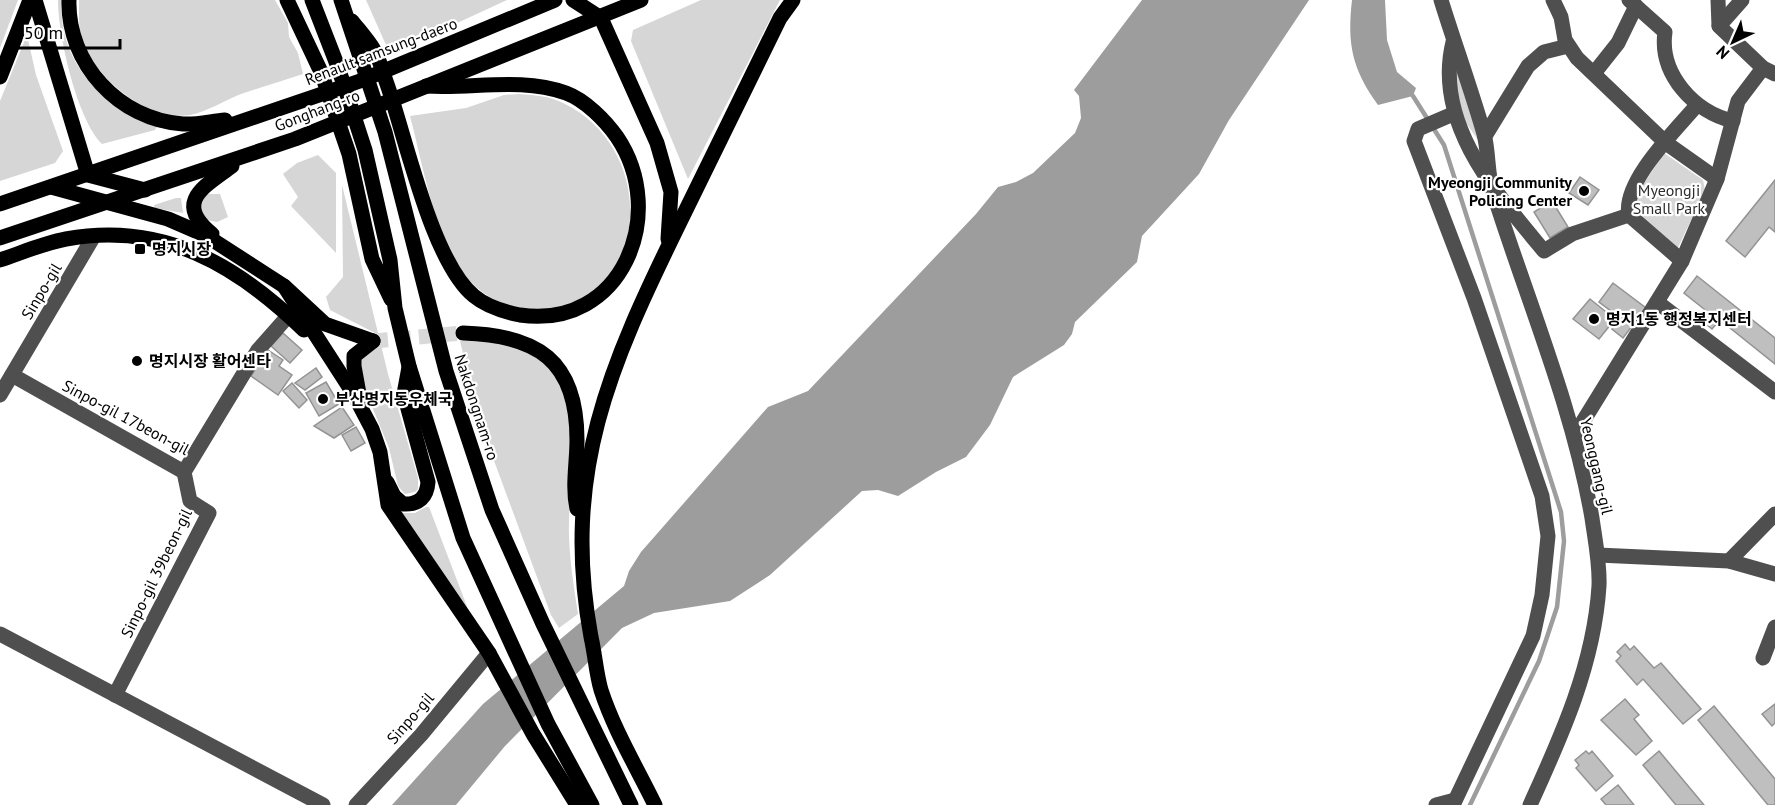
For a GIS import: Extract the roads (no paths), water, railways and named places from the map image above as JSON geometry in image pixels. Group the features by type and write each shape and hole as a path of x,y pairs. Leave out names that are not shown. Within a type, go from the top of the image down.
{"main road":[{"path":"0,77 30,0"},
{"path":"35,0 88,175 145,190"},
{"path":"69,0 71,30 83,60 104,87 124,105 154,118 183,124 252,117"},
{"path":"287,0 321,72 350,154 372,259 395,308"},
{"path":"312,0 338,67 365,150 390,260 395,308 409,366 463,538 513,652 591,805"},
{"name":"Nakdongnam-ro","path":"341,0 348,15 358,56 385,132 446,371 492,510 543,624 631,805"},
{"name":"Renault samsung-daero","path":"252,117 360,81 555,0"},
{"path":"573,0 601,18 657,143 671,192 667,248"},
{"name":"Gonghang-ro","path":"0,238 244,157 601,18 641,0"},
{"path":"655,805 601,690 584,595 581,527 589,459 604,397 630,329 667,248 780,18 793,0"},
{"path":"348,15 375,51 432,224 447,261 457,278 474,296 510,313 552,316 574,309 594,298 613,281 624,266 638,226 639,203 635,171 626,151 611,129 592,110 569,94 541,86 516,83 460,89 426,87"},
{"name":"Gonghang-ro","path":"0,204 252,117"},
{"path":"244,157 200,190 193,204 197,218 202,226 233,251 284,286 325,324 373,341 356,353 354,360 363,410"},
{"path":"51,187 189,227 233,251"},
{"path":"0,260 65,239 94,236 140,238 192,249 229,268 289,315 323,348"},
{"path":"284,286 363,410 376,440 388,505 492,660 533,734 577,805"},
{"path":"463,333 493,334 517,340 540,351 566,378 575,405 577,424 574,495 581,527"},
{"path":"382,471 394,496 403,504 417,502 426,495 428,482 404,394 409,366"}],"street":[{"name":"Yeonggang-gil","path":"1441,0 1485,136 1491,188 1574,436 1587,488 1598,555 1599,583 1596,616 1582,675 1560,739 1530,805"},
{"path":"1553,0 1561,17 1561,29 1568,46 1666,142 1717,179"},
{"path":"1574,436 1682,261 1717,179 1738,101 1769,71 1719,26 1718,0"},
{"path":"1719,26 1742,0"},
{"path":"1595,72 1618,43 1633,3 1665,32 1665,51 1671,72 1697,105 1713,115 1733,121"},
{"path":"1454,41 1448,63 1454,114 1491,188 1544,250 1572,234 1629,216"},
{"path":"1485,136 1528,66 1544,52 1568,46"},
{"path":"1682,261 1629,216 1627,204 1631,189 1697,105"},
{"path":"1436,805 1454,802 1533,636 1542,595 1548,536 1542,496 1474,298 1414,141 1418,129 1454,114"},
{"name":"Sinpo-gil","path":"0,395 94,236"},
{"path":"1657,302 1775,392"},
{"name":"Sinpo-gil 17beon-gil","path":"12,375 184,472 258,350 289,315"},
{"name":"Sinpo-gil 39beon-gil","path":"115,695 209,513 190,501 184,472"},
{"path":"1729,561 1775,514"},
{"path":"1598,555 1729,561 1775,574"},
{"path":"1763,658 1775,627"},
{"path":"1,638 115,695 323,805"},
{"name":"Sinpo-gil","path":"356,805 492,660"}],"waterway":[{"path":"1413,96 1444,145 1561,512 1564,541 1557,607 1539,661 1470,805"}],"tunnel":[{"path":"373,341 463,333"}],"place":[{"name":"Myeongji Community Policing Center","path":"1584,191"},
{"name":"명지시장","path":"140,249"},
{"name":"명지1동 행정복지센터","path":"1594,319"},
{"name":"명지시장 활어센타","path":"137,361"},
{"name":"부산명지동우체국","path":"323,399"}],"park label":[{"name":"Myeongji Small Park","path":"1669,199"}]}
